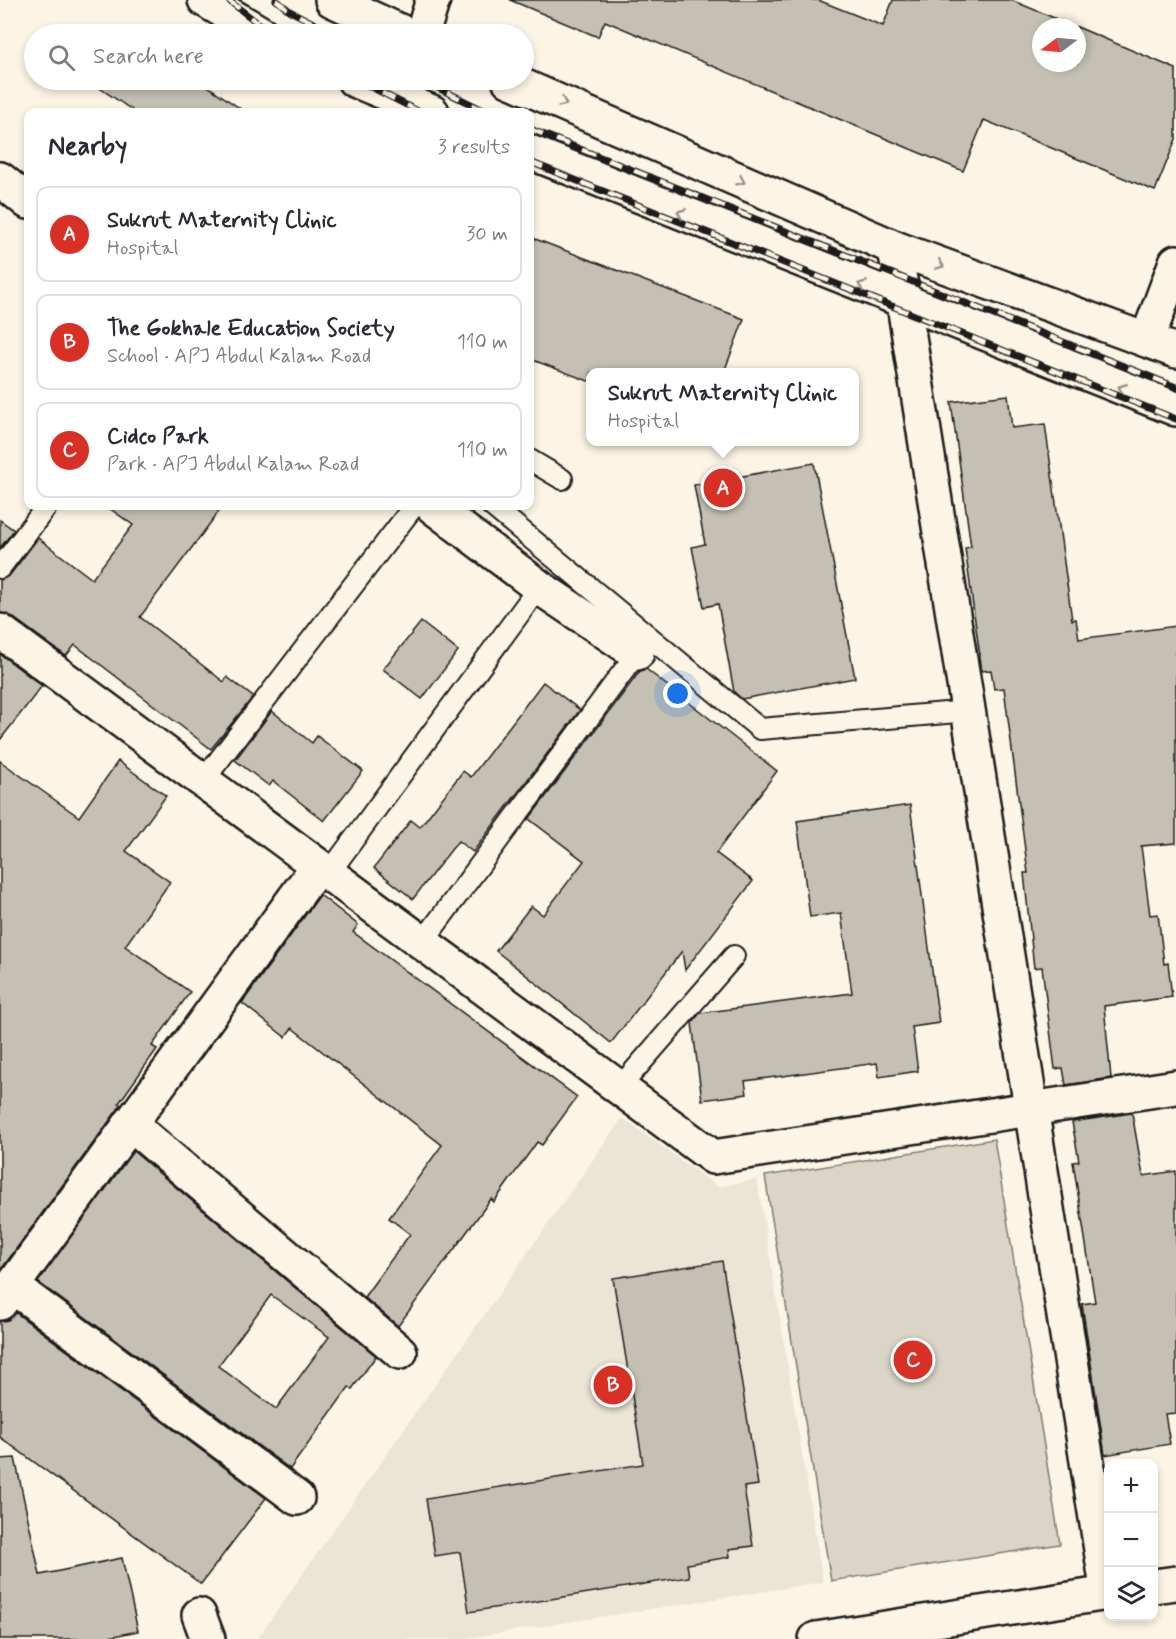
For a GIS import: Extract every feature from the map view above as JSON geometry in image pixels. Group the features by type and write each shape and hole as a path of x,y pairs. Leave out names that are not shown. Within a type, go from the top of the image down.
{"street":[{"path":"205,0 245,24"},
{"path":"332,0 384,24"},
{"path":"425,24 433,0"},
{"path":"378,90 422,108"},
{"path":"532,90 895,248 1161,345 1176,262"},
{"path":"534,155 1176,409"},
{"path":"0,179 24,199"},
{"path":"895,248 1104,1568"},
{"path":"437,510 539,587 637,653"},
{"path":"0,631 713,1157 1176,1087"},
{"path":"297,1498 6,1295 130,1124 323,870"},
{"path":"130,1124 400,1352"},
{"path":"1158,1585 1176,1583"},
{"path":"816,1639 1104,1594"}],"lane":[{"path":"534,462 562,479"},
{"path":"0,568 44,510"},
{"path":"203,781 411,510"},
{"path":"497,510 760,729 969,711"},
{"path":"323,870 539,587"},
{"path":"422,943 637,653"},
{"path":"620,1087 734,956"}],"shaded area":[{"path":"622,1118 718,1187 757,1179 823,1582 462,1639 257,1639"},
{"path":"994,1139 1060,1544 831,1581 765,1176"}],"building":[{"path":"510,0 818,0 883,26 893,0 1011,0 1054,18 1032,18 1032,72 1086,72 1086,31 1176,69 1176,139 1155,191 984,120 963,171 605,21 598,37"},
{"path":"103,90 213,90 239,108 129,108"},
{"path":"534,239 744,319 726,368 586,368 586,380 534,361"},
{"path":"1008,395 1012,428 1045,424 1072,620 1076,619 1079,639 1176,626 1176,843 1141,846 1150,915 1158,914 1164,964 1168,963 1172,997 1104,1006 1111,1078 1066,1085 1063,1068 1055,1069 1042,967 1034,968 1024,873 1028,873 1004,688 994,689 991,670 982,671 965,548 971,547 951,402"},
{"path":"814,463 855,678 742,699 734,692 718,604 704,607 692,547 705,544 694,485"},
{"path":"112,510 220,510 140,617 224,682 227,677 253,697 211,749 75,645 66,656 11,616 0,613 0,580 10,575 38,538 92,579 133,525"},
{"path":"0,520 14,530 0,548"},
{"path":"421,622 458,651 422,699 383,669"},
{"path":"0,654 42,686 0,740"},
{"path":"646,669 777,771 716,853 753,881 685,970 682,951 611,1043 496,951 531,906 543,915 584,861 529,819 640,671"},
{"path":"543,682 580,710 473,852 458,841 413,899 374,868 411,820 420,827 463,771 471,777"},
{"path":"272,711 312,743 317,736 363,771 324,821 273,781 269,786 235,760"},
{"path":"0,761 79,817 118,761 166,796 126,851 170,882 125,946 190,992 152,1046 157,1049 119,1103 121,1105 0,1271"},
{"path":"910,805 939,1023 912,1027 918,1071 879,1077 877,1063 745,1081 747,1094 702,1100 692,1023 700,1013 852,993 841,913 810,917 797,821"},
{"path":"320,895 358,925 353,932 577,1097 542,1145 537,1142 494,1202 491,1199 398,1326 364,1297 410,1234 389,1218 442,1145 292,1028 285,1037 242,1003"},
{"path":"1132,1113 1143,1176 1176,1171 1176,1413 1165,1414 1170,1444 1105,1455 1082,1304 1095,1302 1073,1162 1079,1161 1072,1122"},
{"path":"133,1151 376,1356 352,1389 349,1387 290,1469 38,1282","holes":["271,1295 329,1337 276,1409 218,1366"]},
{"path":"722,1261 758,1485 744,1487 753,1546 729,1549 730,1557 687,1564 689,1577 469,1612 460,1552 435,1556 426,1499 643,1464 613,1278"},
{"path":"16,1313 266,1498 201,1584 0,1437 0,1321 8,1320"},
{"path":"15,1458 40,1575 122,1558 138,1631 100,1639 0,1639 0,1459"}],"railway":[{"path":"228,0 259,24"},
{"path":"276,0 290,11 315,24"},
{"path":"377,90 412,108"},
{"path":"442,90 479,108"},
{"path":"534,131 1176,387"},
{"path":"534,164 1176,419"}],"place":[{"name":"Sukrut Maternity Clinic","path":"723,488"},
{"name":"Cidco Park","path":"913,1360"},
{"name":"The Gokhale Education Society","path":"613,1385"}]}
